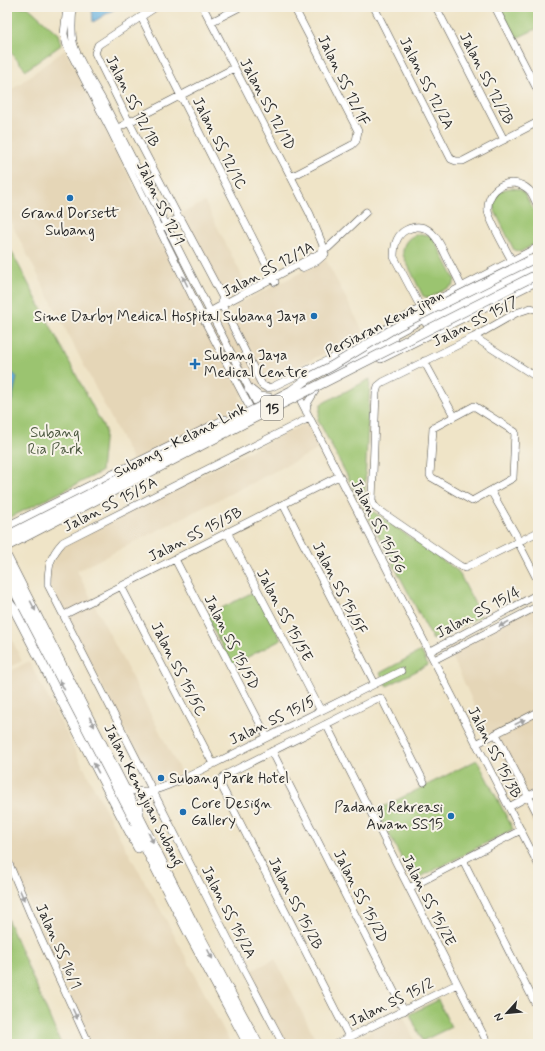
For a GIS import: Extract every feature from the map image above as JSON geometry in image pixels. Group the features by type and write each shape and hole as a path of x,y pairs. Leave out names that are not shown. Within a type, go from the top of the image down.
{"main road":[{"path":"291,391 309,378 332,366 372,340 538,256"},
{"name":"Persiaran Kewajipan","path":"7,528 269,398 538,259"},
{"name":"15","path":"7,536 538,264"},
{"name":"Subang - Kelana Link","path":"7,546 252,419 538,274"},
{"name":"Persiaran Kewajipan","path":"7,543 538,280"},
{"path":"253,406 258,419 318,387 330,384"},
{"path":"249,389 259,398 269,398"},
{"path":"11,574 12,546 19,537"},
{"name":"Jalan Kemajuan Subang","path":"7,557 11,574 29,620 188,932 247,1043"},
{"name":"Jalan Kemajuan Subang","path":"11,574 140,815 194,925 258,1044"},
{"path":"7,600 16,611 159,886 188,932"},
{"path":"15,627 29,620"}],"street":[{"name":"Jalan SS 12/1","path":"67,7 64,34 67,46 114,130"},
{"name":"Jalan SS 12/1","path":"73,7 73,43 162,227 202,316 253,406"},
{"path":"141,17 156,7"},
{"name":"Jalan SS 12/1D","path":"204,7 234,68 314,219 326,248"},
{"path":"212,22 240,7"},
{"name":"Jalan SS 12/1F","path":"291,177 352,144 356,141 358,131 294,7"},
{"name":"Jalan SS 12/2A","path":"374,7 451,159 463,161 504,140"},
{"name":"Jalan SS 12/2B","path":"436,7 504,140"},
{"path":"495,7 538,91"},
{"name":"Jalan SS 12/1C","path":"141,17 274,280"},
{"name":"Jalan SS 12/1B","path":"141,17 98,45 95,53 177,214"},
{"path":"114,130 234,68"},
{"path":"504,140 538,122"},
{"path":"512,261 488,213 488,200 495,190 504,184 517,183 530,191 538,206"},
{"name":"Jalan SS 12/1A","path":"202,316 223,304 274,280 320,253 366,212"},
{"path":"162,227 179,218 181,219 262,384 267,388 278,385 351,348 421,308 462,288 538,247"},
{"name":"Jalan SS 12/1","path":"162,227 210,312 249,389 253,406"},
{"path":"421,308 394,257 394,248 398,238 406,230 418,227 430,231 438,238 462,288"},
{"path":"432,303 436,312"},
{"name":"Jalan SS 15/7","path":"518,539 465,568 445,556 376,508 372,500 376,393 378,386 383,382 474,337 516,313 531,308 538,310"},
{"path":"474,337 538,378"},
{"path":"424,361 454,416"},
{"path":"308,415 307,404 315,391"},
{"name":"Jalan SS 15/5G","path":"300,399 429,652"},
{"path":"474,406 515,432 513,478 491,491 472,501 430,475 433,428 474,406"},
{"name":"Jalan SS 15/5A","path":"153,791 48,585 48,570 55,551 63,542 308,415"},
{"name":"Jalan SS 15/5B","path":"64,615 339,476"},
{"path":"491,491 538,572"},
{"name":"Jalan SS 15/5F","path":"283,504 375,684"},
{"name":"Jalan SS 15/5E","path":"227,532 321,711"},
{"path":"518,539 538,532"},
{"path":"518,539 538,581"},
{"name":"Jalan SS 15/5D","path":"175,559 267,737"},
{"name":"Jalan SS 15/5C","path":"121,586 213,764"},
{"name":"Jalan SS 15/4","path":"429,652 538,594"},
{"name":"Jalan SS 15/4","path":"434,660 538,606"},
{"name":"Jalan SS 15/3B","path":"429,652 538,864"},
{"name":"Jalan SS 15/5","path":"126,789 141,793 153,791 185,778 401,671"},
{"path":"272,751 380,698 383,701 424,782"},
{"path":"476,744 538,712"},
{"name":"Jalan SS 15/2E","path":"326,724 488,1044"},
{"path":"496,734 538,815"},
{"name":"Jalan SS 15/2B","path":"272,751 225,775 221,780 222,787 349,1037"},
{"name":"Jalan SS 15/2D","path":"272,751 404,1010"},
{"name":"Jalan SS 15/5","path":"140,815 140,803 153,791"},
{"name":"Jalan SS 15/2A","path":"153,791 283,1044"},
{"path":"509,806 538,791"},
{"path":"409,888 521,830"},
{"name":"Jalan SS 16/1","path":"7,859 40,937 89,1044"},
{"path":"463,860 538,1009"},
{"name":"Jalan SS 15/2","path":"336,1044 458,984"}],"shaded area":[{"path":"65,50 207,331 233,317 236,305 326,260 364,333 240,396 245,406 237,411 182,439 133,461 7,215 7,93"},
{"path":"205,202 249,290 225,302 180,214"},
{"path":"308,422 321,448 77,571 181,773 154,787 50,584 50,570 57,552 65,543"},
{"path":"538,605 538,833 485,729 448,647"},
{"path":"7,629 22,661 7,668"},
{"path":"29,661 117,832 169,925 231,1044 92,1044 7,850 7,673"},
{"path":"275,959 318,1044 285,1044 247,973"},
{"path":"403,1015 416,1044 360,1044 358,1038"}],"green space":[{"path":"7,7 28,7 58,34 61,45 26,70 7,48"},
{"path":"498,7 538,7 538,28 515,39"},
{"path":"508,188 519,189 524,193 538,218 538,242 520,252 514,250 494,209 498,194"},
{"path":"421,234 428,235 434,239 455,280 453,285 429,298 423,296 403,255 407,240 413,236"},
{"name":"Subang Ria Park","path":"7,243 105,430 101,472 7,519"},
{"path":"370,379 364,505 458,571 481,616 433,640 318,420 321,404"},
{"path":"255,591 281,640 232,665 206,616"},
{"path":"421,651 428,665 387,686 380,673"},
{"name":"Padang Rekreasi Awam SS15","path":"477,760 513,829 413,881 377,810"},
{"path":"7,918 61,1044 11,1044 7,1034"},
{"path":"438,1000 451,1027 422,1041 410,1014"}],"water":[{"path":"92,7 118,7 93,22"},
{"path":"7,368 17,377 11,404 7,409"}],"place":[{"name":"Grand Dorsett Subang","path":"70,198"},
{"name":"Sime Darby Medical Hospital Subang Jaya","path":"314,316"},
{"name":"Subang Jaya Medical Centre","path":"195,364"},
{"name":"Subang Park Hotel","path":"161,778"},
{"name":"Core Design Gallery","path":"183,812"},
{"name":"Padang Rekreasi Awam SS15","path":"451,816"}]}
